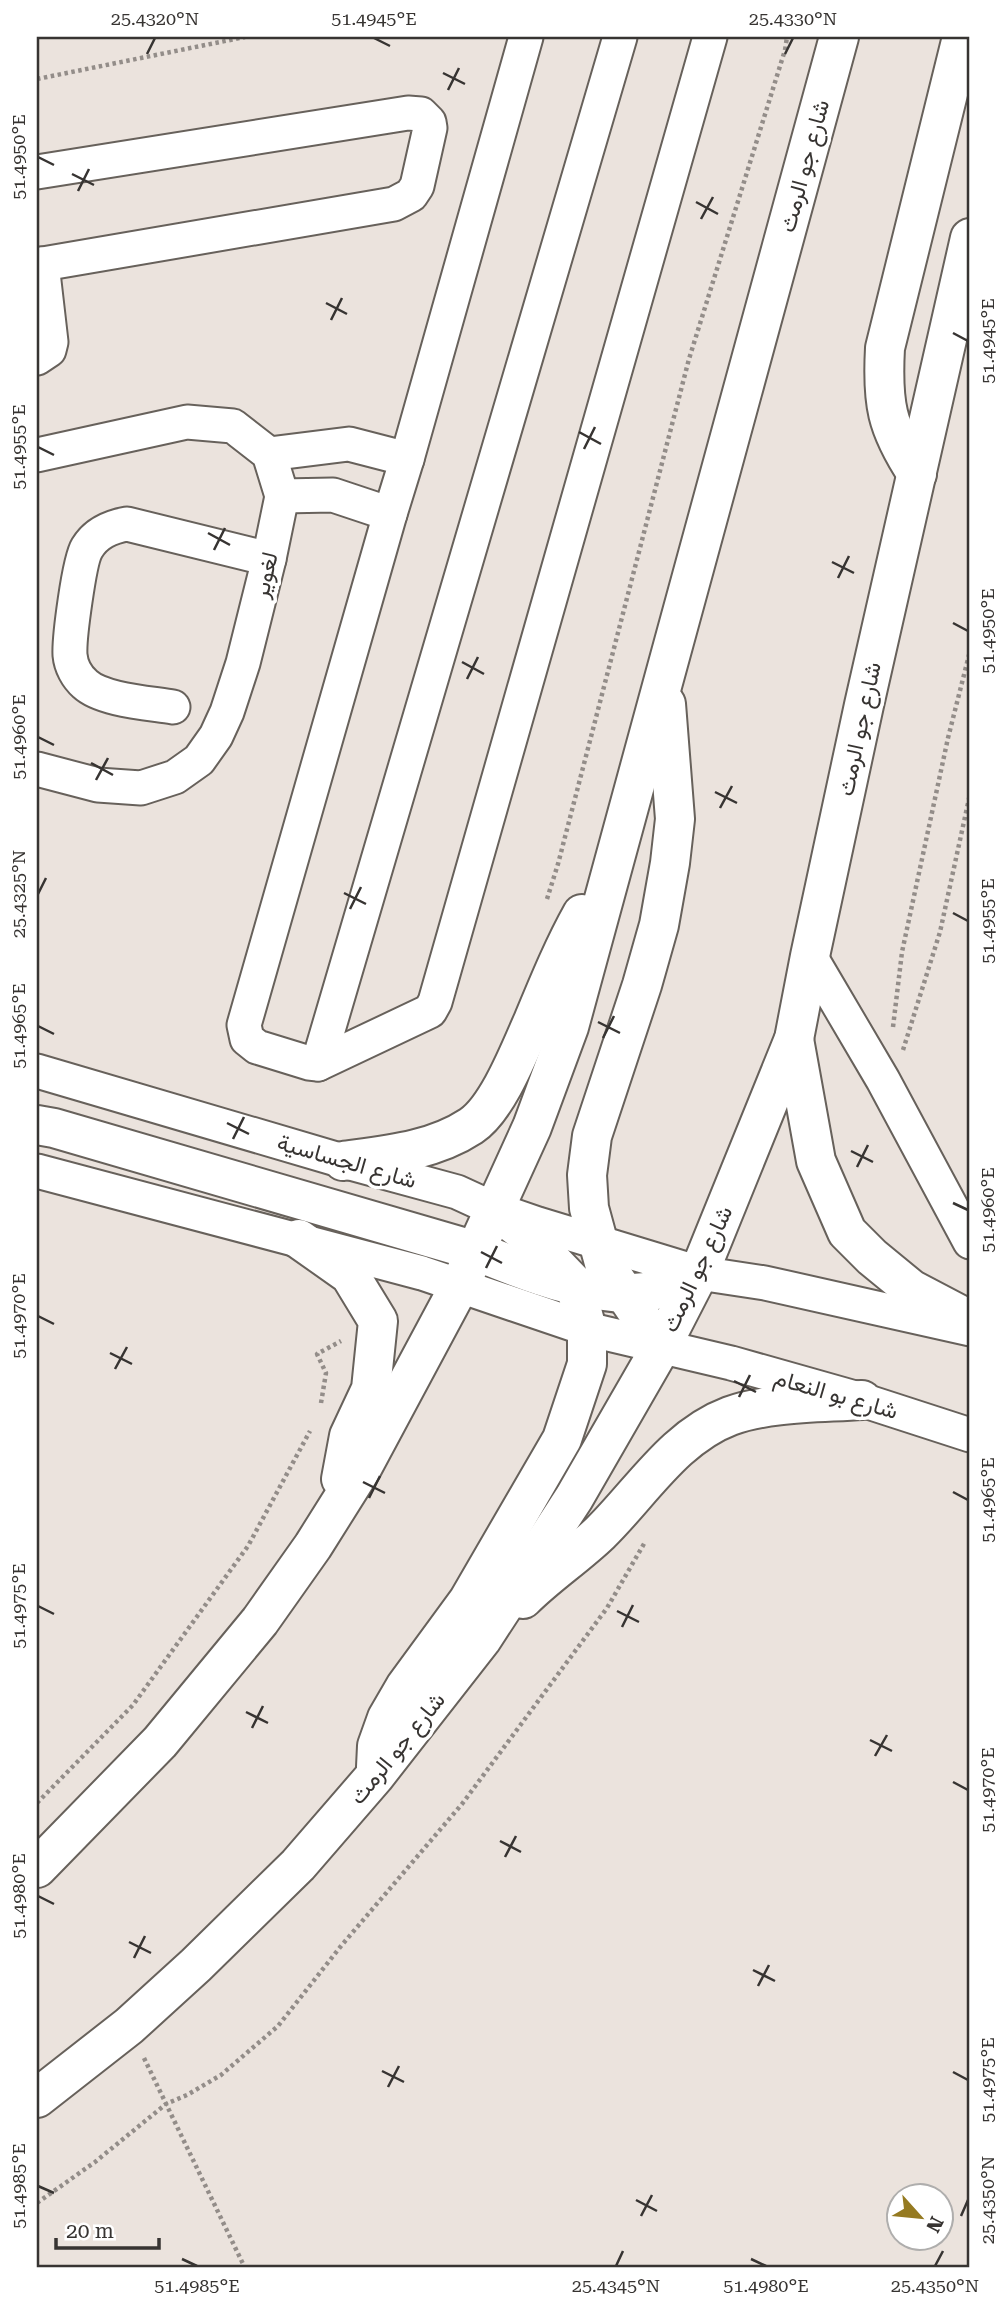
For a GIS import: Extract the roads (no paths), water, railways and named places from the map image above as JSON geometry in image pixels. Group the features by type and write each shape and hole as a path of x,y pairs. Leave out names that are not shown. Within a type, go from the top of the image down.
{"main road":[{"name":"شارع جو الرمث","path":"37,1868 160,1742 260,1621 313,1546 362,1468 468,1268 532,1127 569,1027 839,37"},
{"path":"917,474 900,449 889,419 883,389 885,348 961,37"},
{"name":"شارع جو الرمث","path":"37,2098 129,2026 298,1865 375,1776 482,1639 574,1498 661,1348 699,1273 794,1039 810,956 970,238"},
{"path":"661,1348 604,1263 589,1208 587,1175 592,1136 659,925 670,863 675,819 664,678"},
{"path":"343,1161 403,1153 436,1144 476,1122 496,1097 511,1070 568,939 595,897 607,887"},
{"path":"794,1039 816,1161 847,1232 911,1289 970,1320"},
{"path":"37,1125 54,1128 468,1268 526,1272 623,1294 660,1289 699,1273"},
{"path":"375,1776 377,1746 387,1718 405,1687 468,1601 562,1439 587,1364 587,1329 575,1285 524,1232 494,1209"},
{"path":"299,1239 350,1275 378,1321 371,1389 349,1436 334,1513"},
{"path":"482,1639 537,1586 599,1533 672,1455 709,1426 732,1416 769,1408 862,1400"}],"street":[{"path":"526,37 244,1025 247,1039 257,1047 318,1064 430,1011 435,1002 710,37"},
{"path":"318,1064 620,37"},
{"path":"37,172 408,113 421,114 429,122 430,128 417,186 411,195 394,204 39,264 51,342 49,350 37,358"},
{"path":"37,455 187,422 233,426 269,454 349,444 407,459"},
{"name":"لغوير","path":"37,769 98,785 141,788 175,777 200,760 216,736 227,712 243,663 269,559 282,496 269,454"},
{"path":"282,496 334,495 390,514"},
{"path":"173,707 97,692 80,680 74,669 70,656 71,643 82,557 88,547 105,530 127,524 269,559"},
{"path":"810,956 883,1080 970,1242"},
{"name":"شارع الجساسية","path":"37,1071 457,1192 494,1209"},
{"path":"37,1171 299,1239 468,1268"},
{"path":"494,1209 699,1273 765,1283 970,1329"},
{"name":"شارع بو النعام","path":"468,1268 587,1329 731,1363 862,1400 970,1435"}]}
